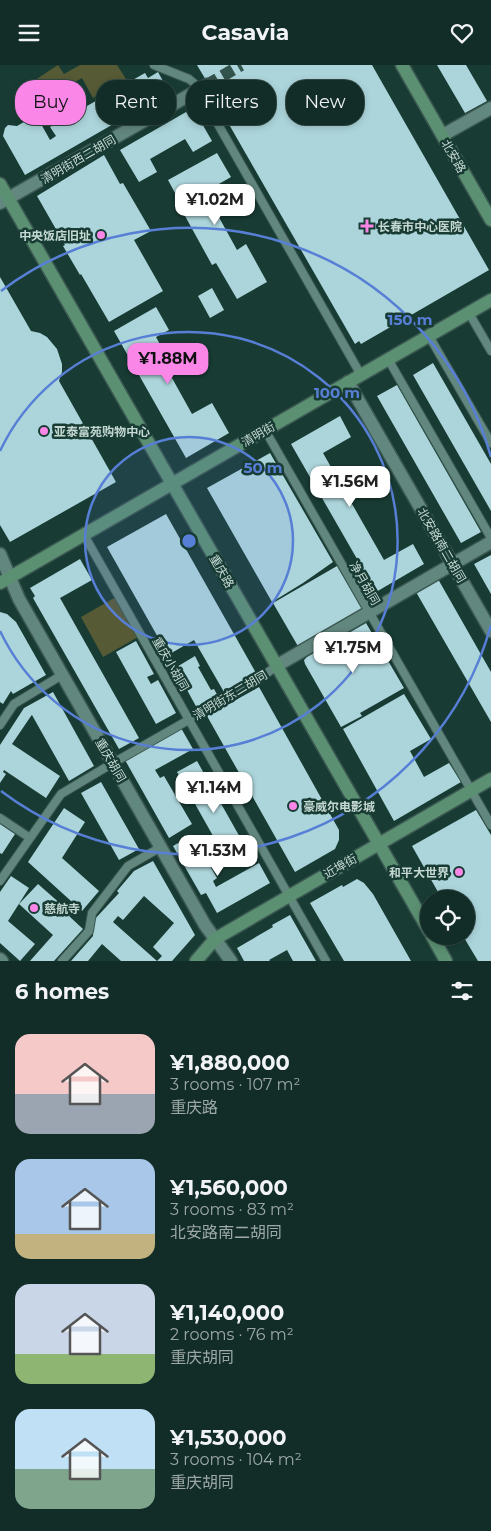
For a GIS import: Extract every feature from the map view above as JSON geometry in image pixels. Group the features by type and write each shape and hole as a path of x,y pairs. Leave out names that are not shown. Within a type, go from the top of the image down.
{"street":[{"name":"北安路","path":"402,65 491,220"},
{"name":"清明街西二胡同","path":"4,201 186,97"},
{"path":"442,135 491,108"},
{"name":"重庆路","path":"0,184 4,201 172,484 420,915"},
{"name":"清明街","path":"5,580 491,300"},
{"name":"北安路南二胡同","path":"348,382 491,631"},
{"name":"清明街东二胡同","path":"276,666 491,540"},
{"name":"重庆胡同","path":"0,554 5,580 19,599 205,925 231,961"},
{"name":"近埠街","path":"196,961 215,939 491,779"},
{"path":"437,945 446,961"}],"lane":[{"path":"154,65 191,80"},
{"path":"224,125 361,375"},
{"path":"469,313 491,351"},
{"path":"430,336 491,443"},
{"path":"388,359 491,540"},
{"name":"净月胡同","path":"265,430 491,825"},
{"name":"重庆小胡同","path":"84,535 326,961"},
{"name":"清明街东二胡同","path":"0,881 61,794 257,681 276,666"},
{"path":"0,725 14,704 62,675"},
{"path":"0,818 30,838"},
{"path":"62,961 89,931 92,913 128,867 161,847"}],"green space":[{"path":"58,65 64,74 80,65 117,65 126,79 96,80 96,96 93,98 86,85 86,80 82,78 79,80 35,80"},
{"path":"116,597 138,637 103,657 81,617"}],"building":[{"path":"197,65 372,65 489,270 361,344 359,341 355,344 229,125 276,125 276,80 206,80"},
{"path":"437,65 466,65 487,101 465,113"},
{"path":"158,72 162,80 133,80 145,73 148,78"},
{"path":"96,101 96,125 112,125 25,175 3,136 5,128 8,125 42,125 50,140 56,136 50,127 54,125 86,125 86,107"},
{"path":"186,112 186,125 203,125 212,141 193,152 185,139 150,159 157,172 139,182 120,150 163,125 176,125 176,118"},
{"path":"217,153 231,177 205,192 237,250 246,244 267,282 237,299 216,263 212,265 179,205 181,204 168,180"},
{"name":"中央饭店旧址","path":"104,155 120,184 123,183 151,231 134,240 163,291 109,322 63,246 65,245 37,196"},
{"name":"亚泰富苑购物中心","path":"0,277 31,331 47,337 57,349 62,364 59,381 116,482 10,542 0,525"},
{"path":"212,288 224,310 210,318 198,296"},
{"path":"156,307 169,330 156,337 172,366 167,369 192,414 212,403 229,433 186,458 114,331"},
{"path":"433,363 491,464 491,511 413,375"},
{"path":"397,385 481,532 461,543 377,396"},
{"path":"340,416 351,437 323,453 384,560 413,544 424,564 376,592 291,444"},
{"path":"270,453 333,562 272,602 207,488"},
{"path":"166,514 256,673 224,692 194,640 168,655 107,547"},
{"path":"491,555 491,594 474,564"},
{"path":"80,559 92,580 60,598 139,738 119,749 33,598 35,596 30,588"},
{"path":"337,566 363,611 299,648 273,603"},
{"path":"438,579 491,672 491,722 416,592"},
{"path":"0,612 7,614 16,622 46,675 13,694 11,691 3,704 0,702"},
{"path":"366,623 404,688 360,713 362,716 341,727 304,660"},
{"path":"136,641 154,674 147,677 151,684 158,680 176,713 156,724 116,652"},
{"path":"195,656 200,666 198,667 211,690 214,689 219,698 198,710 175,668"},
{"path":"259,687 339,830 339,840 335,849 295,872 207,716"},
{"path":"53,692 94,766 69,781 32,715 12,744 60,776 46,798 4,770 3,772 6,774 0,783 0,745 24,708"},
{"path":"404,694 431,739 410,751 424,777 449,763 461,782 394,821 343,729"},
{"path":"181,728 193,749 155,770 160,778 164,776 192,824 169,838 125,760"},
{"path":"197,761 250,855 230,866 177,772"},
{"path":"101,782 139,849 119,860 81,793"},
{"path":"64,808 85,822 62,858 99,891 82,911 28,862"},
{"name":"和平大世界","path":"476,810 491,835 491,961 478,961 468,945 475,945 475,890 437,890 412,846"},
{"path":"0,824 15,834 2,854 0,853"},
{"path":"192,835 217,878 213,881 216,887 259,863 270,883 217,913 206,893 201,895 173,846"},
{"path":"153,861 195,935 172,961 157,961 121,961 102,944 88,961 71,961 93,936 94,920 119,893 117,891 134,871","holes":["144,896 174,923 153,947 162,956 157,961 113,922 118,916 123,920"]},
{"path":"11,876 29,888 8,921 35,944 20,961 0,943 0,892"},
{"path":"357,879 364,883 373,894 411,961 344,961 310,903"},
{"path":"38,884 71,913 69,916 83,929 54,961 30,961 53,935 19,904"},
{"path":"290,915 316,961 293,961 287,950 270,961 244,961 237,948"}],"tunnel":[{"path":"216,80 241,65"}],"place":[{"name":"长春市中心医院","path":"367,226"},
{"name":"中央饭店旧址","path":"101,235"},
{"name":"亚泰富苑购物中心","path":"44,431"},
{"name":"豪威尔电影城","path":"293,806"},
{"name":"和平大世界","path":"459,872"},
{"name":"慈航寺","path":"34,908"}]}
